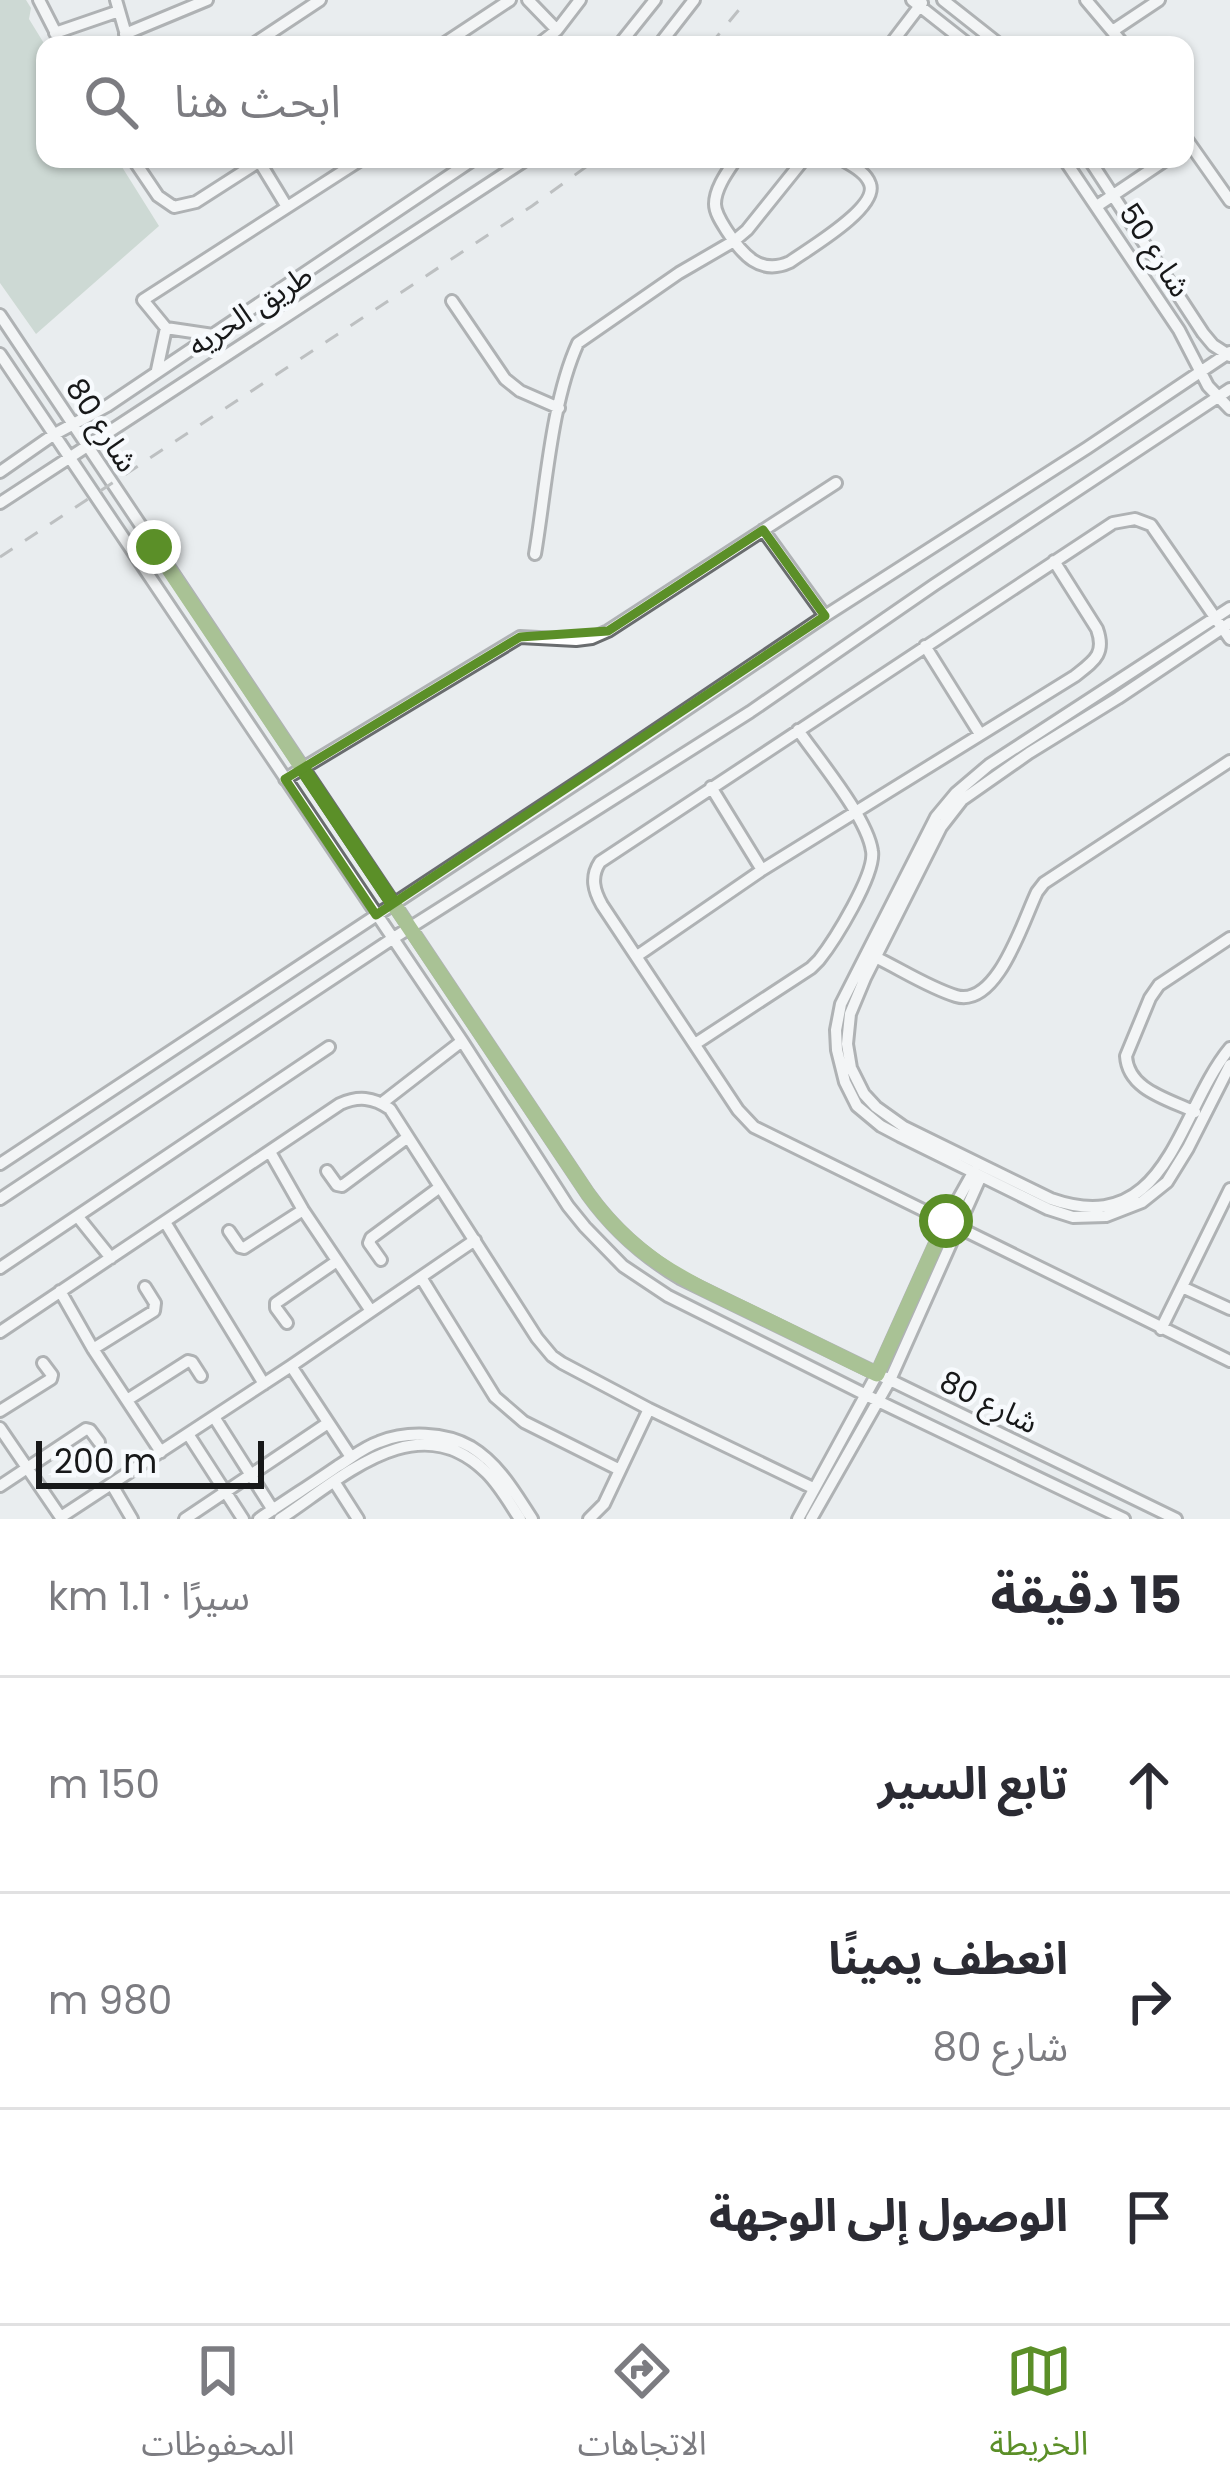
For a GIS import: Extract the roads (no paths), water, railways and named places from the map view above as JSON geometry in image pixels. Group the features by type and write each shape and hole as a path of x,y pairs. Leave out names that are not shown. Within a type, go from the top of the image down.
{"street":[{"path":"38,0 57,36"},
{"path":"135,36 207,0"},
{"path":"263,36 302,5 320,0"},
{"path":"456,36 510,0"},
{"path":"528,0 557,30"},
{"path":"549,36 580,0"},
{"path":"627,36 655,0"},
{"path":"665,36 694,0"},
{"path":"943,0 989,36"},
{"path":"1086,0 1118,36"},
{"path":"1114,30 1159,0"},
{"path":"896,36 918,2 958,36"},
{"path":"64,36 118,6 126,36"},
{"path":"1194,153 1230,201"},
{"path":"139,168 158,196 174,207 196,202 249,168"},
{"path":"265,168 287,207"},
{"path":"213,335 166,328 143,300 348,168"},
{"name":"طريق الحريه","path":"0,472 53,435 107,406 461,168"},
{"name":"طريق الحريه","path":"0,503 513,168"},
{"path":"730,168 715,202 716,211 744,255 759,266 778,268 867,203 872,188 854,168"},
{"path":"536,554 559,408 578,343 679,273 734,242 797,168"},
{"name":"شارع 50","path":"1070,168 1179,330 1199,371 1224,393 1230,409"},
{"name":"شارع 50","path":"1095,168 1203,333 1230,354"},
{"path":"1097,206 1154,168"},
{"path":"452,301 505,379 559,408"},
{"name":"شارع 80","path":"0,315 578,1179 620,1233 658,1265 1176,1519"},
{"path":"158,370 166,328"},
{"name":"شارع 80","path":"0,354 558,1190 603,1247 668,1296 1124,1519"},
{"path":"0,1165 825,616 1230,354"},
{"path":"0,1199 392,939 750,712 1224,393"},
{"path":"285,778 520,637 576,640 608,632 836,483"},
{"path":"1230,640 1223,623 1151,525 1135,519 1113,523 600,862 595,892 738,1110 754,1127 1230,1361"},
{"path":"763,530 825,616"},
{"path":"637,956 762,870 1095,661 1102,641 1097,628 1054,561"},
{"path":"1230,608 1223,623 962,800 941,827 871,955 848,1028 848,1058 856,1081 890,1118 979,1171 1064,1204 1093,1207 1134,1195 1152,1181 1230,1065"},
{"path":"925,646 980,734"},
{"path":"247,723 265,712"},
{"path":"695,1044 811,968 825,952 871,866 872,846 856,813 798,730"},
{"path":"871,955 958,997 979,994 995,980 1044,883 1230,761"},
{"path":"711,787 762,870"},
{"path":"1198,1114 1135,1082 1126,1056 1154,991 1230,938"},
{"path":"382,1103 462,1041"},
{"path":"0,1268 328,1047"},
{"path":"1198,1114 1211,1075 1230,1048"},
{"path":"0,1332 350,1100 372,1099 390,1109 544,1348 562,1363 649,1409 813,1488"},
{"path":"327,1171 342,1186 408,1137"},
{"path":"270,1152 302,1210 371,1311"},
{"path":"798,1519 979,1171"},
{"path":"558,1190 578,1179"},
{"path":"381,1260 370,1238 440,1187"},
{"path":"1161,1329 1230,1189"},
{"path":"230,1231 244,1248 302,1210"},
{"path":"78,1217 111,1258"},
{"path":"165,1222 264,1384"},
{"path":"811,1519 890,1380 951,1224"},
{"path":"0,1428 61,1518 475,1240"},
{"path":"287,1323 276,1303 337,1261"},
{"path":"422,1279 495,1397 524,1422 620,1470"},
{"path":"93,1349 154,1311 155,1303 145,1287"},
{"path":"1181,1287 1230,1309"},
{"path":"60,1292 161,1452"},
{"path":"127,1400 188,1360 201,1376"},
{"path":"0,1411 51,1379 43,1363"},
{"path":"291,1366 351,1457"},
{"path":"590,1519 604,1504 649,1409"},
{"path":"214,1417 251,1475 285,1515"},
{"path":"184,1519 328,1423"},
{"path":"0,1486 86,1429 98,1442"},
{"path":"188,1434 243,1519"},
{"path":"285,1515 351,1457 381,1441 430,1436 471,1447 490,1462 532,1519"},
{"path":"259,1519 285,1515 382,1452 425,1444 477,1464 520,1519"},
{"path":"335,1483 358,1519"},
{"path":"112,1485 132,1519"}],"railway":[{"path":"717,36 747,0"},
{"path":"0,557 585,168"}]}
